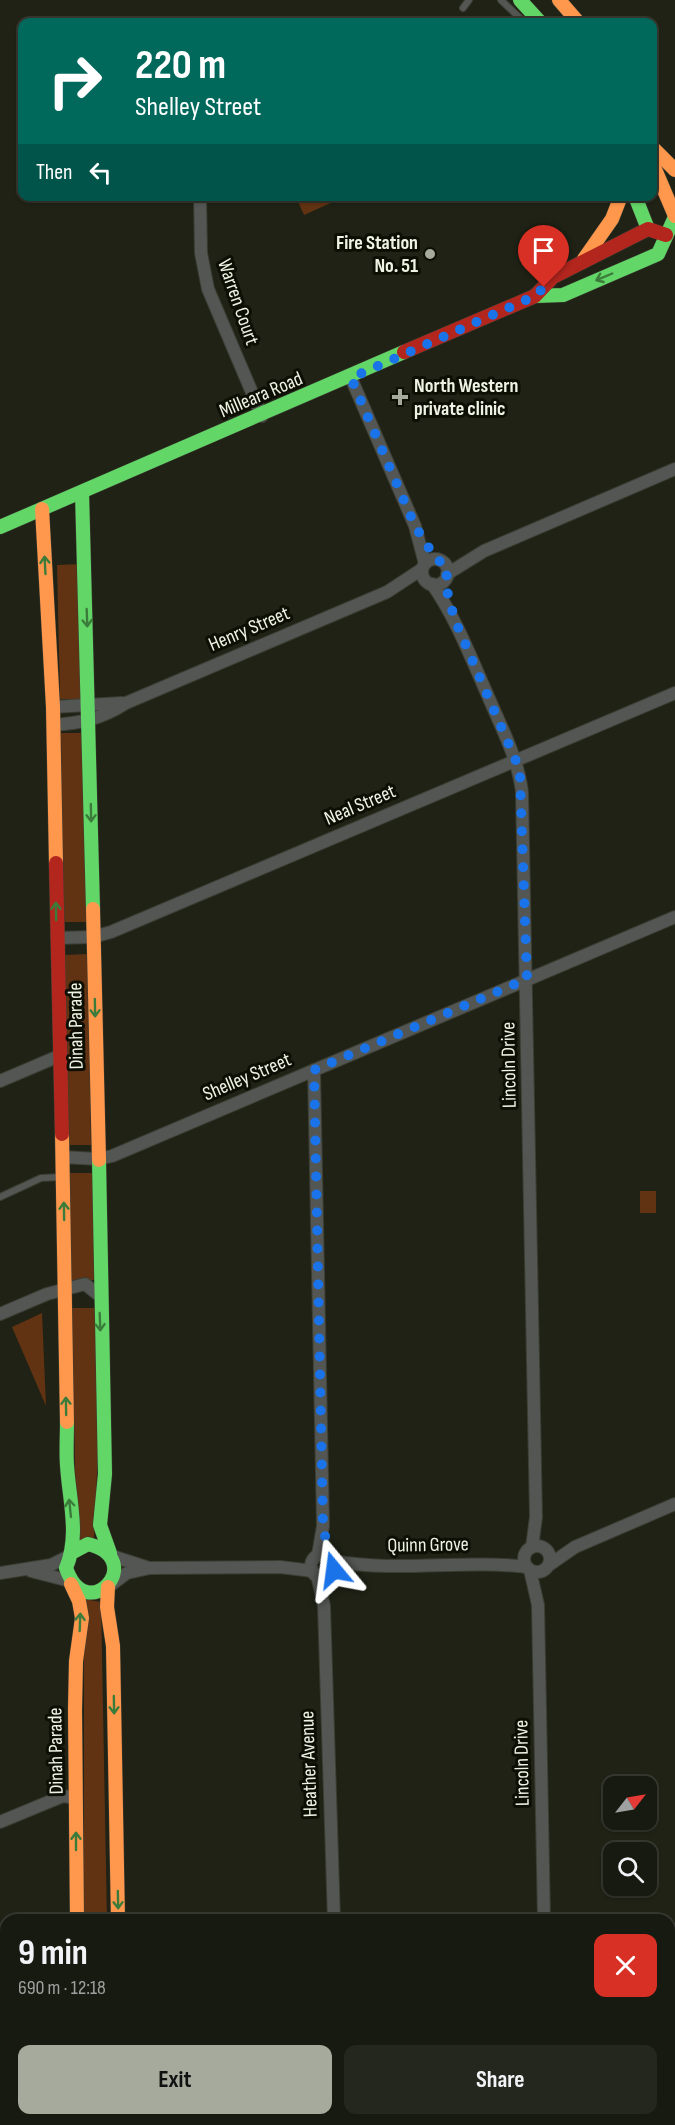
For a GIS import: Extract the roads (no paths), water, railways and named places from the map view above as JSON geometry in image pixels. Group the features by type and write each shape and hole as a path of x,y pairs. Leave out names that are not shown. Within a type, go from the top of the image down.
{"street":[{"path":"520,0 536,18"},
{"path":"560,0 575,18"},
{"path":"657,152 675,170"},
{"path":"657,174 675,217"},
{"name":"Warren Court","path":"200,201 201,253 208,289 262,416"},
{"path":"583,261 612,219 619,201"},
{"path":"637,201 648,229 671,233"},
{"name":"Milleara Road","path":"0,527 351,378 535,296 564,295 658,254 671,233 675,217"},
{"name":"Milleara Road","path":"535,296 553,277 648,229"},
{"name":"Lincoln Drive","path":"351,378 415,526 437,567 457,625 516,761 522,792 537,1549"},
{"name":"Henry Street","path":"53,725 89,722 107,715 126,703 387,592 437,567 484,551 675,469"},
{"name":"Dinah Parade","path":"82,492 89,706 105,1474 99,1520 100,1540 111,1555"},
{"name":"Dinah Parade","path":"42,509 53,725 63,1157 67,1464 74,1536 72,1553"},
{"name":"Lincoln Drive","path":"437,567 423,577 457,625"},
{"name":"Henry Street","path":"387,592 440,583 437,567"},
{"name":"Neal Street","path":"57,938 93,937 122,927 675,693"},
{"name":"Henry Street","path":"52,707 126,703"},
{"name":"Shelley Street","path":"63,1157 98,1159 112,1156 675,917"},
{"path":"0,1081 59,1056"},
{"name":"Heather Avenue","path":"314,1070 323,1566 334,1914"},
{"path":"0,1314 65,1288 85,1284 100,1296"},
{"name":"Quinn Grove","path":"547,1567 575,1547 675,1504"},
{"path":"0,1573 51,1565 80,1547 96,1545 111,1555 116,1571 109,1586 107,1607 113,1646 118,1914"},
{"name":"Quinn Grove","path":"496,1563 537,1549 575,1547"},
{"path":"537,1549 550,1557 547,1567 538,1572 529,1569 524,1560 537,1549"},
{"path":"70,1583 66,1568 72,1553"},
{"name":"Quinn Grove","path":"111,1555 150,1568"},
{"name":"Quinn Grove","path":"109,1586 128,1573 150,1568 496,1563 529,1569"},
{"name":"Lincoln Drive","path":"538,1605 547,1567"},
{"name":"Lincoln Drive","path":"529,1569 538,1605 544,1914"},
{"path":"27,1570 70,1583 86,1593 94,1594 109,1586"},
{"name":"Dinah Parade","path":"70,1583 79,1601 82,1618 76,1661 77,1914"},
{"path":"0,1822 63,1796 76,1798"}],"lane":[{"path":"464,8 468,0"},
{"path":"501,0 520,18"},
{"path":"0,1197 41,1178 63,1176"}],"place":[{"name":"Fire Station No. 51","path":"430,254"},
{"name":"North Western private clinic","path":"400,397"}]}
